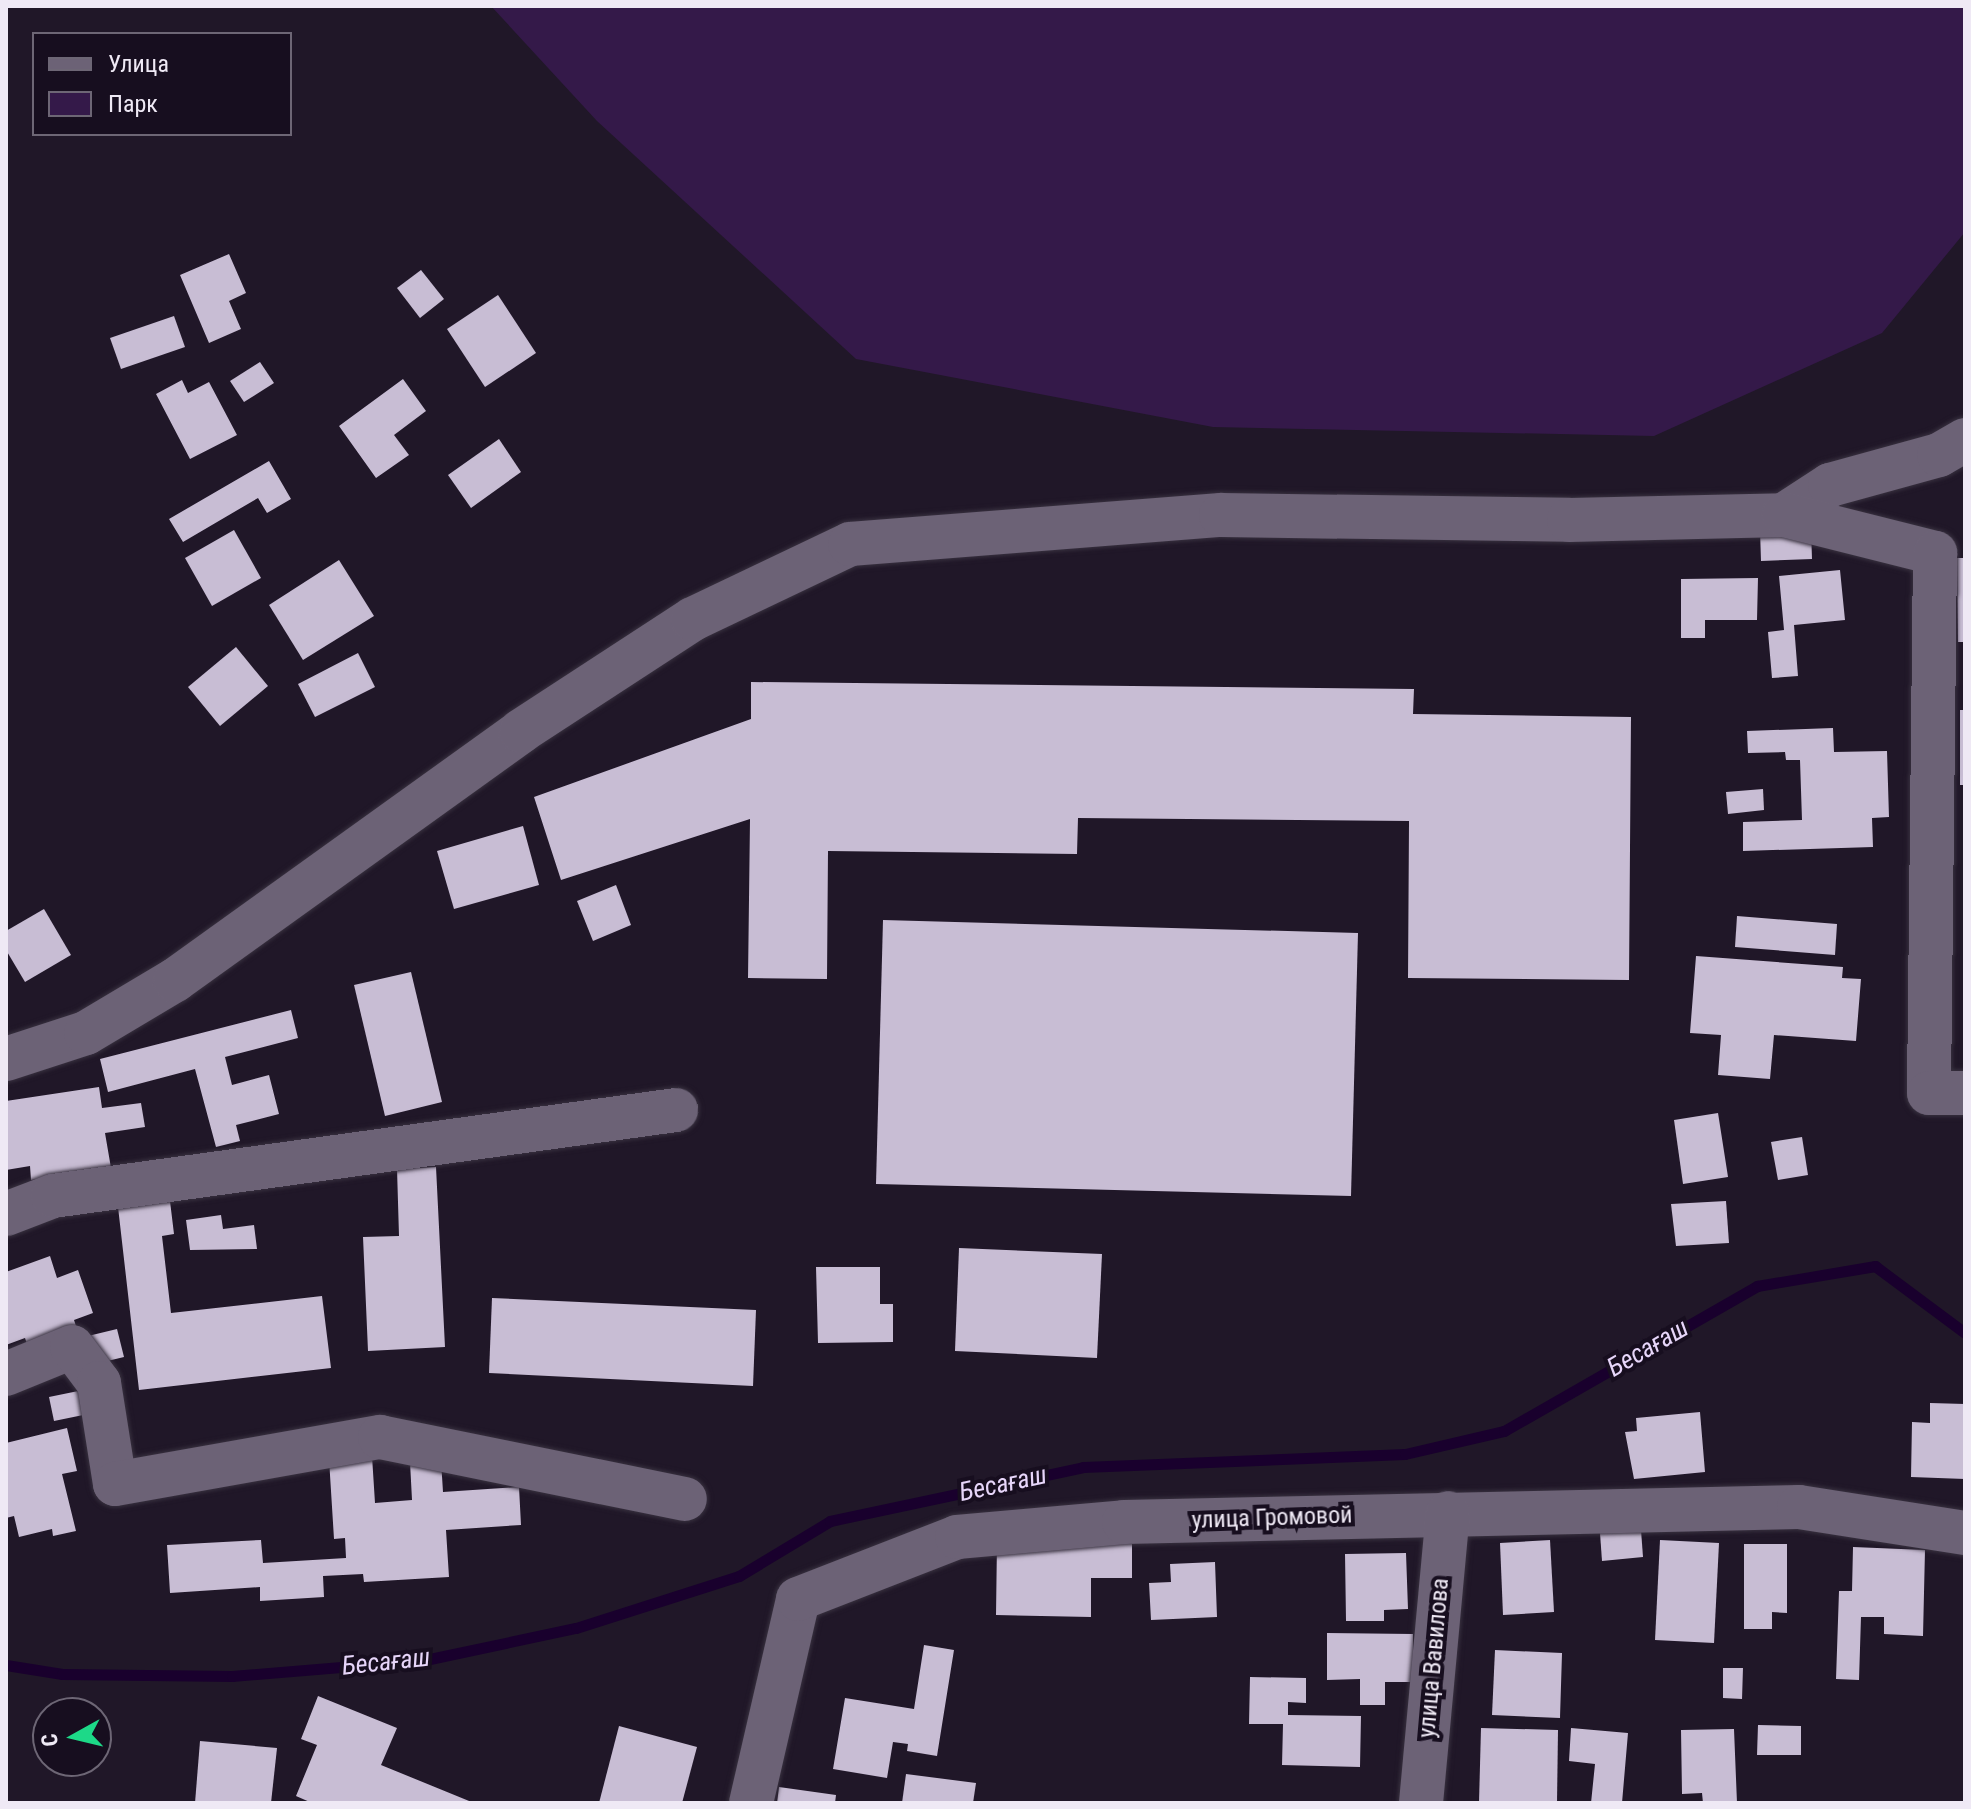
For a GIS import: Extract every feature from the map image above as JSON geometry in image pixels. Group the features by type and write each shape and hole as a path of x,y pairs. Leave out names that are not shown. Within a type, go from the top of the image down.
{"street":[{"path":"1784,515 1830,485 1939,455 1965,440"},
{"path":"6,1059 86,1033 175,980 521,731 693,619 850,544 1221,515 1569,520 1784,515 1935,553 1929,1093 1965,1093"},
{"path":"6,1214 53,1196 676,1110"},
{"path":"6,1374 72,1347 99,1383 115,1484 380,1437 685,1499"},
{"name":"улица Громовой","path":"751,1803 798,1599 957,1537 1124,1522 1799,1507 1965,1533"},
{"name":"улица Вавилова","path":"1421,1803 1448,1513"}],"green space":[{"path":"491,6 1965,6 1965,232 1882,333 1654,436 1213,427 856,359 597,121"}],"building":[{"path":"229,254 246,293 229,301 241,329 209,343 180,275"},
{"path":"421,270 444,299 420,318 397,288"},
{"path":"498,295 536,353 485,387 447,329"},
{"path":"174,316 185,347 121,369 110,338"},
{"path":"260,362 274,383 244,402 230,381"},
{"path":"403,379 426,411 394,435 409,455 376,478 339,426"},
{"path":"182,380 188,393 209,382 237,435 190,459 156,394"},
{"path":"499,439 521,472 471,508 448,475"},
{"path":"269,461 291,499 267,513 258,498 183,542 169,519"},
{"path":"1811,528 1812,559 1761,561 1760,530"},
{"path":"234,530 261,578 212,606 185,558"},
{"path":"1957,558 1965,558 1965,642 1958,642"},
{"path":"339,560 374,616 303,660 269,605"},
{"path":"1840,570 1845,620 1794,625 1798,676 1772,678 1768,632 1784,630 1779,576"},
{"path":"1758,578 1757,620 1705,620 1705,638 1681,638 1681,579"},
{"path":"236,647 268,686 220,726 188,687"},
{"path":"358,653 375,687 315,717 298,684"},
{"path":"751,682 1414,689 1413,714 1631,717 1629,980 1408,978 1409,821 1078,818 1077,854 828,851 827,979 748,978 750,819 561,880 534,797 751,719"},
{"path":"1960,710 1965,710 1965,785 1960,785"},
{"path":"1833,728 1834,752 1887,751 1889,817 1872,818 1873,847 1743,851 1743,822 1802,820 1800,760 1786,760 1785,752 1748,753 1747,731"},
{"path":"1763,789 1764,810 1728,814 1726,792"},
{"path":"523,826 539,885 454,909 437,851"},
{"path":"616,885 631,925 593,941 577,901"},
{"path":"44,909 71,955 25,982 6,950 6,931"},
{"path":"1737,916 1837,924 1835,955 1735,947"},
{"path":"883,920 1358,933 1351,1196 876,1184"},
{"path":"1696,956 1843,967 1842,978 1861,979 1856,1041 1774,1035 1770,1079 1718,1075 1721,1035 1690,1033"},
{"path":"411,972 442,1102 385,1116 354,985"},
{"path":"291,1010 298,1038 225,1057 232,1085 269,1075 279,1114 236,1125 240,1141 216,1147 195,1069 108,1092 100,1059"},
{"path":"99,1087 102,1108 141,1103 145,1127 105,1133 111,1168 31,1180 30,1166 6,1170 6,1101"},
{"path":"1718,1113 1728,1177 1683,1184 1674,1120"},
{"path":"1802,1137 1808,1175 1778,1180 1771,1142"},
{"path":"436,1167 445,1347 368,1351 363,1237 399,1236 397,1169"},
{"path":"170,1201 174,1234 162,1236 171,1313 322,1296 331,1368 139,1390 118,1207"},
{"path":"1726,1201 1729,1243 1676,1246 1671,1204"},
{"path":"221,1215 223,1229 254,1225 257,1249 190,1250 186,1220"},
{"path":"959,1248 1102,1254 1097,1358 955,1351"},
{"path":"50,1256 57,1278 78,1270 93,1313 74,1320 77,1329 28,1347 25,1338 6,1345 6,1272"},
{"path":"816,1267 880,1267 880,1304 893,1304 893,1342 818,1343"},
{"path":"492,1298 756,1310 753,1386 489,1373"},
{"path":"117,1329 124,1357 95,1364 88,1336"},
{"path":"88,1389 93,1413 54,1421 49,1397"},
{"path":"1930,1403 1965,1404 1965,1479 1911,1477 1912,1422 1930,1423"},
{"path":"1700,1412 1705,1472 1634,1479 1625,1432 1637,1431 1636,1418"},
{"path":"67,1428 77,1471 62,1474 76,1531 53,1536 52,1529 19,1537 14,1516 6,1518 6,1443"},
{"path":"372,1456 375,1503 412,1500 410,1462 441,1460 443,1492 519,1487 521,1525 446,1530 449,1577 364,1582 363,1574 323,1576 324,1597 260,1601 260,1587 170,1593 167,1545 261,1540 263,1563 346,1558 345,1538 334,1539 329,1459"},
{"path":"1641,1530 1643,1557 1602,1561 1600,1533"},
{"path":"1550,1540 1554,1612 1503,1615 1500,1543"},
{"path":"1660,1540 1719,1543 1714,1643 1655,1640"},
{"path":"997,1541 1132,1544 1132,1578 1091,1578 1091,1617 996,1615"},
{"path":"1744,1544 1787,1544 1787,1613 1772,1612 1772,1629 1744,1629"},
{"path":"1853,1547 1925,1550 1923,1636 1884,1634 1884,1617 1861,1617 1859,1680 1836,1679 1839,1591 1852,1591"},
{"path":"1406,1553 1408,1609 1384,1610 1384,1621 1346,1621 1345,1554"},
{"path":"1215,1562 1217,1617 1151,1620 1149,1583 1171,1582 1170,1564"},
{"path":"1327,1633 1413,1634 1413,1682 1385,1682 1385,1705 1360,1705 1360,1679 1327,1680"},
{"path":"924,1645 954,1650 937,1756 907,1751 908,1744 893,1742 887,1778 833,1769 845,1698 914,1709"},
{"path":"1495,1650 1562,1653 1560,1718 1492,1715"},
{"path":"1723,1668 1743,1668 1742,1699 1723,1698"},
{"path":"1250,1677 1306,1678 1306,1703 1288,1702 1288,1715 1361,1716 1360,1767 1282,1765 1283,1724 1249,1724"},
{"path":"318,1696 397,1728 381,1765 474,1803 312,1803 296,1796 317,1745 301,1739"},
{"path":"1758,1725 1801,1726 1801,1755 1757,1755"},
{"path":"619,1726 697,1747 682,1803 599,1803"},
{"path":"1481,1728 1558,1730 1557,1803 1479,1803"},
{"path":"1571,1728 1628,1733 1622,1803 1591,1803 1595,1764 1569,1761"},
{"path":"1734,1729 1737,1803 1703,1803 1702,1793 1682,1794 1681,1730"},
{"path":"200,1741 277,1748 271,1803 195,1803"},
{"path":"906,1774 976,1783 973,1803 902,1803"},
{"path":"779,1787 836,1795 835,1803 777,1803"}],"waterway":[{"name":"Бесағаш","path":"6,1665 62,1674 232,1676 425,1660 576,1628 739,1576 830,1521 1083,1467 1405,1454 1504,1431 1757,1286 1875,1266 1965,1333"}]}
